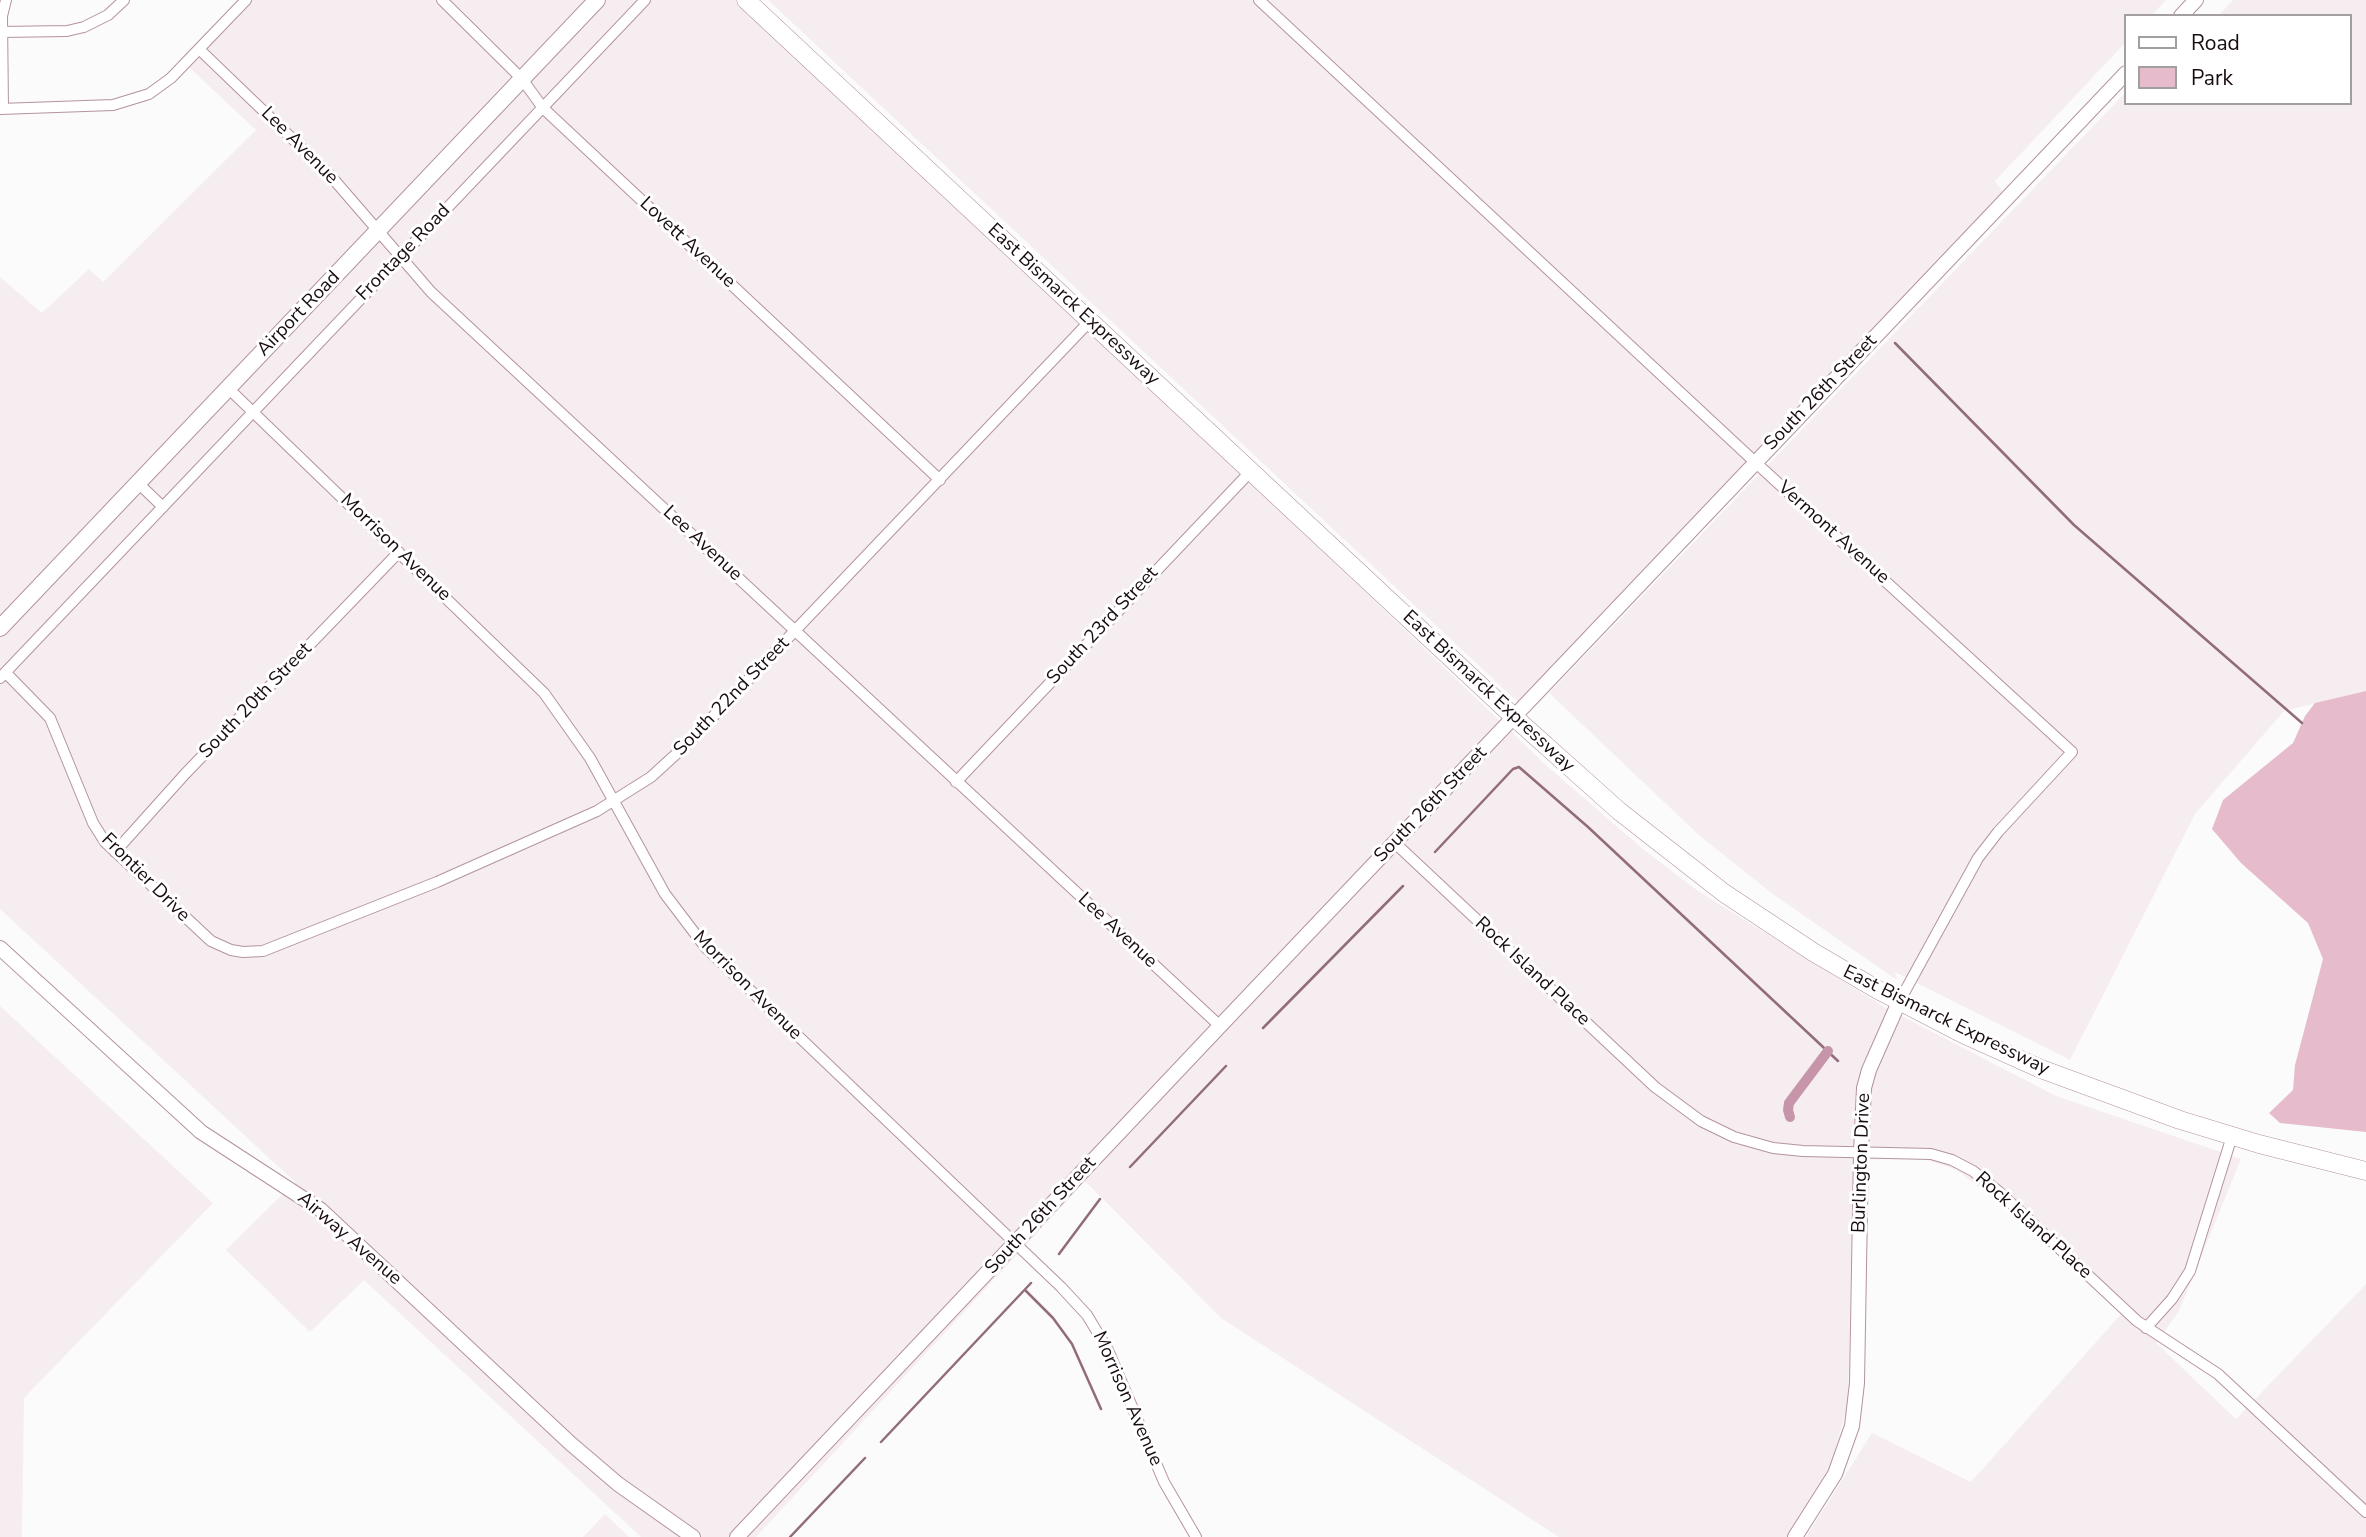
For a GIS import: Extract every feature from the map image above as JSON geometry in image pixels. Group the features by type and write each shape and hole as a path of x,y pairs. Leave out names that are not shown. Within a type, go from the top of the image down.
{"main road":[{"name":"Airport Road","path":"0,628 597,0"},
{"name":"East Bismarck Expressway","path":"746,0 1514,717 1619,811 1707,880 1813,952 1899,1002 2065,1079 2140,1107 2232,1136 2366,1171"}],"street":[{"path":"6,0 1,32 2,109 89,107 125,102 149,94 171,78 246,0"},
{"path":"1,32 75,30 100,21 124,0"},
{"name":"Lovett Avenue","path":"442,0 522,79 542,108 940,480"},
{"name":"Frontage Road","path":"3,675 645,0"},
{"name":"Vermont Avenue","path":"1259,0 1755,462 2072,752"},
{"path":"2183,14 2196,0"},
{"name":"Lee Avenue","path":"199,49 329,174 445,305 1220,1026"},
{"name":"South 26th Street","path":"737,1537 2124,75"},
{"name":"South 22nd Street","path":"284,943 436,882 597,811 639,786 674,758 1090,321"},
{"name":"Morrison Avenue","path":"228,388 544,692 579,740 665,894 706,948 1076,1303 1099,1333 1164,1482 1196,1537"},
{"name":"South 23rd Street","path":"956,782 1251,471"},
{"path":"138,483 163,507"},
{"name":"South 20th Street","path":"115,852 399,552"},
{"name":"Frontier Drive","path":"3,675 50,718 93,822 101,837 115,852 202,934 219,946 255,952 284,943"},
{"name":"Burlington Drive","path":"1795,1537 1835,1474 1846,1447 1854,1412 1857,1383 1861,1152 1866,1079 1899,1002 1969,873 1988,844 2072,752"},
{"name":"Rock Island Place","path":"1395,843 1682,1110 1722,1132 1763,1146 1803,1152 1936,1155 1973,1171 1992,1185 2146,1328 2218,1374 2366,1512"},
{"name":"Airway Avenue","path":"0,948 201,1132 321,1210 578,1451 618,1484 693,1537"},
{"path":"2146,1328 2172,1299 2190,1271 2232,1136"}],"shaded area":[{"path":"237,0 736,0 1165,400 1548,767 1643,849 1698,891 1886,1008 2056,1096 2241,1159 2179,1311 2156,1343 2236,1419 2366,1284 2366,1537 1806,1537 1872,1433 1971,1482 2122,1313 2012,1214 1957,1170 1922,1158 1853,1160 1848,1404 1826,1481 1789,1537 1559,1537 1221,1318 1085,1181 756,1537 641,1537 364,1280 310,1332 226,1250 295,1182 0,909 0,277 42,313 89,269 103,282 256,130 180,59"},
{"path":"768,0 2166,0 2153,14 2124,14 2124,44 1995,181 2003,192 1521,705"},
{"path":"2233,0 2366,0 2366,691 2284,711 2195,814 2070,1060 1895,972 1897,980 1774,895 1700,836 1549,693 2124,94 2124,105 2352,105 2352,14 2220,14"},
{"path":"0,1006 213,1203 24,1398 22,1537 0,1537"},
{"path":"605,1514 629,1537 583,1537"}],"green space":[{"path":"2366,691 2366,1132 2280,1123 2269,1113 2293,1090 2295,1065 2323,959 2308,923 2241,863 2212,829 2223,800 2293,743 2305,716 2315,703"}],"waterway":[{"path":"1895,343 2074,525 2302,723"},
{"path":"1435,852 1513,769 1519,767 1588,827 1838,1061"},
{"path":"1263,1028 1403,886"},
{"path":"1790,1117 1789,1103 1828,1051"},
{"path":"1130,1167 1226,1066"},
{"path":"1059,1254 1100,1199"},
{"path":"881,1442 1031,1283"},
{"path":"1025,1290 1053,1318 1072,1344 1101,1409"},
{"path":"790,1537 865,1458"}]}
